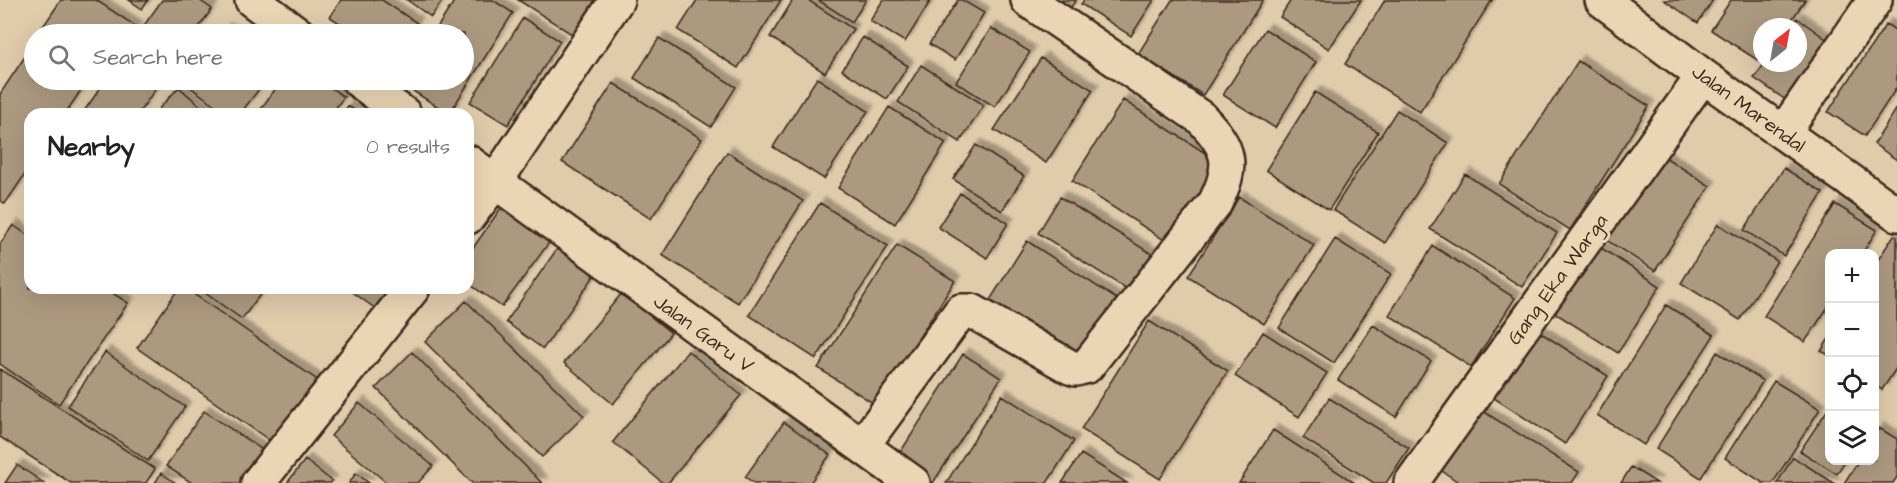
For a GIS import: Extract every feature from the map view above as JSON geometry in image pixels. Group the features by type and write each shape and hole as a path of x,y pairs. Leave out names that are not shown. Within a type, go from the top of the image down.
{"street":[{"path":"252,0 284,24"},
{"path":"474,210 617,0"},
{"path":"862,446 961,311 972,310 1070,367 1076,369 1087,366 1215,202 1224,184 1228,167 1225,151 1214,131 1202,118 1028,0"},
{"name":"Jalan Marendal","path":"1602,0 1703,76 1897,214"},
{"path":"1783,133 1875,0"},
{"name":"Gang Eka Warga","path":"1422,479 1703,76"},
{"path":"372,90 396,108"},
{"name":"Jalan Garu V","path":"474,166 913,483"},
{"path":"258,483 408,294"}],"building":[{"path":"61,0 96,0 132,24 45,24"},
{"path":"129,0 148,0 142,9"},
{"path":"162,0 199,0 212,9 201,24 145,24"},
{"path":"341,0 382,0 417,23 341,24 330,17"},
{"path":"407,0 443,0 431,17"},
{"path":"455,0 493,0 513,13 474,75 474,24 439,24"},
{"path":"518,0 606,0 581,40"},
{"path":"697,0 781,0 738,68 678,30"},
{"path":"793,0 808,0 853,29 825,73 770,37"},
{"path":"818,0 866,0 852,22"},
{"path":"883,0 931,0 905,42 870,21"},
{"path":"958,0 984,13 955,60 929,44"},
{"path":"1057,0 1076,0 1070,9"},
{"path":"1084,0 1154,0 1131,36 1081,4"},
{"path":"1172,0 1263,0 1203,95 1138,54"},
{"path":"1291,0 1361,0 1329,49 1280,17"},
{"path":"1385,0 1492,0 1420,112 1345,64"},
{"path":"1664,0 1713,0 1698,23"},
{"path":"1731,0 1805,0 1793,18 1753,18 1753,57 1711,30"},
{"path":"523,18 560,41 508,125 470,102"},
{"path":"1886,24 1897,31 1897,87 1865,136 1828,112"},
{"path":"1807,25 1837,47 1796,107 1754,78 1758,72 1807,72"},
{"path":"991,28 1030,52 995,107 956,82"},
{"path":"1265,29 1316,62 1275,128 1223,95"},
{"path":"863,37 908,66 887,99 842,70"},
{"path":"659,38 736,87 711,127 634,78"},
{"path":"24,58 24,90 81,90 69,108 24,108 24,176 5,204 0,200 0,94"},
{"path":"1041,58 1093,90 1046,163 994,130"},
{"path":"1578,61 1649,106 1570,230 1499,184"},
{"path":"921,65 984,105 960,142 898,102"},
{"path":"817,78 868,111 824,179 773,147"},
{"path":"613,83 702,139 651,219 562,162"},
{"path":"99,90 155,90 142,108 86,108"},
{"path":"176,90 182,90 202,108 160,108"},
{"path":"194,90 258,90 245,108 219,108"},
{"path":"275,90 334,90 344,97 336,108 261,108"},
{"path":"411,90 464,90 453,108 440,108"},
{"path":"1315,92 1378,132 1329,210 1266,170"},
{"path":"1123,100 1224,165 1172,245 1072,181"},
{"path":"889,107 946,143 895,224 838,188"},
{"path":"1897,108 1897,160 1874,144"},
{"path":"1397,110 1448,143 1385,243 1333,210"},
{"path":"976,145 1024,176 1002,211 953,179"},
{"path":"727,152 803,201 738,303 662,255"},
{"path":"1657,152 1710,186 1655,271 1603,238"},
{"path":"1784,168 1823,193 1784,256 1744,230"},
{"path":"1465,174 1557,233 1522,287 1430,229"},
{"path":"960,193 1008,223 987,258 938,227"},
{"path":"1060,197 1155,256 1131,292 1038,233"},
{"path":"1239,197 1314,245 1264,324 1188,276"},
{"path":"820,203 888,246 816,359 749,315"},
{"path":"1835,204 1877,230 1865,249 1825,249 1825,312 1805,342 1764,316"},
{"path":"503,205 551,240 502,307 474,287 474,246"},
{"path":"1718,224 1777,261 1740,320 1681,283"},
{"path":"13,225 24,233 24,294 114,294 128,303 59,404 0,364 0,244"},
{"path":"1894,235 1897,237 1897,367 1882,390 1879,388 1879,258"},
{"path":"1335,239 1391,274 1334,363 1279,328"},
{"path":"1027,241 1123,303 1085,360 990,300"},
{"path":"897,245 955,281 876,405 818,368"},
{"path":"559,246 597,272 543,349 506,322"},
{"path":"1433,246 1515,298 1471,367 1389,315"},
{"path":"1598,246 1660,286 1618,353 1555,313"},
{"path":"622,293 671,333 613,404 564,363"},
{"path":"175,294 194,294 323,384 279,447 137,348"},
{"path":"207,294 261,294 242,319"},
{"path":"355,294 403,294 387,317"},
{"path":"466,301 584,416 542,457 425,342"},
{"path":"1666,305 1714,335 1644,445 1597,415"},
{"path":"1149,321 1228,371 1160,479 1081,429"},
{"path":"1373,325 1431,361 1396,417 1338,380"},
{"path":"1538,331 1608,376 1565,444 1494,398"},
{"path":"1263,332 1327,373 1299,417 1235,376"},
{"path":"688,351 741,395 668,483 663,483 613,442"},
{"path":"105,352 185,407 148,461 68,406"},
{"path":"412,352 542,483 472,483 376,388"},
{"path":"1717,352 1763,381 1701,478 1656,449"},
{"path":"963,354 1001,378 933,483 896,459"},
{"path":"0,369 155,469 146,483 71,483 0,437"},
{"path":"1774,381 1820,409 1773,483 1763,483 1725,458"},
{"path":"1002,395 1074,441 1047,483 946,483"},
{"path":"1329,398 1409,448 1386,483 1374,483 1303,438"},
{"path":"359,403 433,466 418,483 387,483 331,436"},
{"path":"1478,408 1579,472 1572,483 1460,483 1439,469"},
{"path":"204,411 267,453 247,483 192,483 166,466"},
{"path":"1825,414 1825,465 1842,465 1837,474 1800,451"},
{"path":"784,422 830,455 810,483 754,483 745,477"},
{"path":"1879,428 1897,439 1897,477 1893,483 1844,483 1856,465 1879,465"},
{"path":"1273,430 1355,483 1239,483"},
{"path":"1081,454 1127,483 1062,483"},
{"path":"1793,457 1834,483 1777,483"},
{"path":"305,460 332,481 330,483 287,483"},
{"path":"17,465 44,483 5,483"},
{"path":"1631,467 1657,483 1621,483"},
{"path":"161,473 176,483 155,483"},
{"path":"356,473 369,483 349,483"}]}
